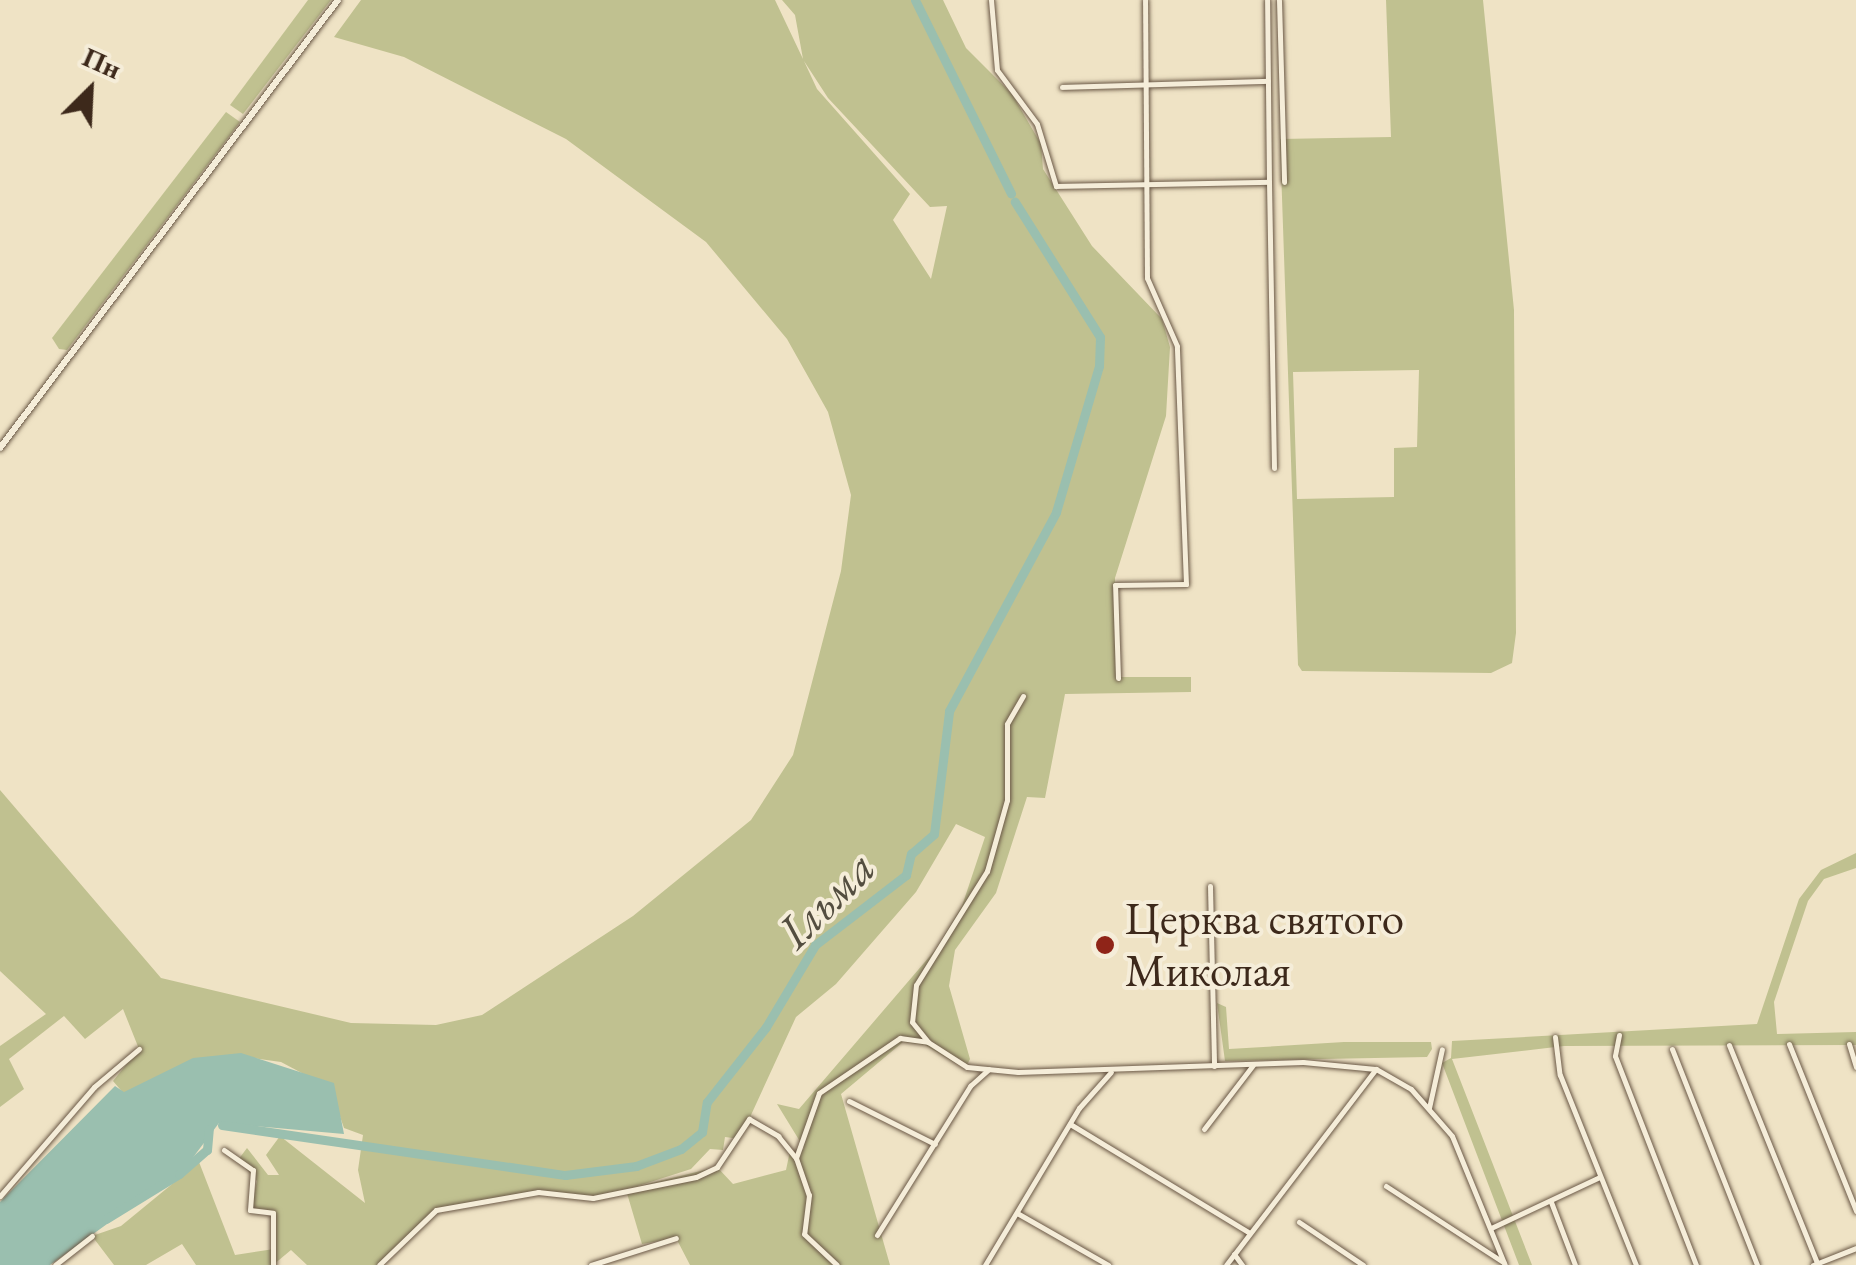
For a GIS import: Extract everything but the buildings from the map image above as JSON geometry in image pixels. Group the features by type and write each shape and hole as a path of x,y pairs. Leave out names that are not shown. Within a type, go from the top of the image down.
{"street":[{"path":"0,448 338,0"},
{"path":"991,0 996,70 1037,124 1056,186 1270,182"},
{"path":"1118,678 1115,586 1186,584 1178,361 1172,326 1147,278 1144,0"},
{"path":"1267,0 1274,468"},
{"path":"1279,0 1284,182"},
{"path":"1062,87 1268,81"},
{"path":"1023,696 1007,724 1007,800 987,871 921,973 910,1016 928,1042 967,1067 1112,1070 1252,1065 1376,1070 1430,1108 1460,1149 1504,1263"},
{"path":"1210,886 1214,1066"},
{"path":"1619,1035 1614,1056 1696,1265"},
{"path":"1554,1037 1560,1076 1636,1265"},
{"path":"796,1158 805,1116 820,1092 900,1038 928,1042"},
{"path":"1790,1044 1856,1211"},
{"path":"1849,1044 1856,1067"},
{"path":"1729,1045 1816,1264 1856,1248"},
{"path":"0,1196 139,1049"},
{"path":"1430,1108 1442,1049"},
{"path":"1672,1049 1757,1265"},
{"path":"1204,1129 1252,1065"},
{"path":"877,1236 970,1086 992,1067"},
{"path":"985,1265 1070,1124 1112,1070"},
{"path":"1226,1265 1376,1070"},
{"path":"849,1101 935,1144"},
{"path":"379,1265 436,1210 538,1192 594,1198 696,1177 717,1167 749,1120 778,1136 796,1158 809,1195 804,1234 837,1265"},
{"path":"1070,1124 1250,1233"},
{"path":"224,1150 253,1170 250,1210 273,1213 273,1265"},
{"path":"1490,1228 1600,1177"},
{"path":"1386,1186 1504,1263"},
{"path":"1551,1202 1575,1265"},
{"path":"1017,1213 1108,1265"},
{"path":"1300,1222 1363,1265"},
{"path":"55,1265 92,1236"},
{"path":"591,1265 676,1238"},
{"path":"1234,1254 1242,1265"}],"shaded area":[{"path":"308,0 331,0 243,114 230,105"},
{"path":"361,0 775,0 803,59 795,15 782,0 943,0 966,48 1012,94 1041,144 1043,169 1092,246 1162,319 1170,347 1166,416 1115,578 1118,677 1191,677 1191,692 1065,694 1045,798 1027,797 996,893 955,950 949,986 970,1059 965,1069 925,1045 903,1042 841,1094 890,1265 690,1265 676,1238 642,1244 626,1190 593,1198 538,1192 436,1210 379,1265 307,1265 291,1250 273,1265 196,1265 182,1244 146,1265 114,1265 92,1236 121,1226 199,1162 235,1255 274,1249 273,1213 250,1210 257,1181 238,1160 247,1148 268,1175 279,1175 266,1155 280,1136 365,1203 358,1170 363,1135 344,1128 330,1088 281,1062 245,1057 125,1095 113,1081 139,1049 123,1009 85,1039 64,1016 9,1059 24,1089 0,1107 0,1046 46,1014 0,971 0,790 161,978 351,1023 436,1025 482,1015 633,916 751,820 793,755 841,571 851,495 828,412 787,339 706,242 566,139 404,57 334,37","holes":["804,61 828,98 930,207 947,206 931,279 893,220 910,194 817,89","956,824 985,837 962,906 936,949 799,1109 777,1104 804,1148 797,1157 790,1151 786,1170 733,1184 717,1167 635,1187 691,1169 710,1149 723,1150 725,1137 740,1139 796,1017 836,984 916,892"]},
{"path":"1386,0 1483,0 1514,310 1516,633 1512,663 1491,673 1302,671 1298,665 1280,139 1391,137","holes":["1419,370 1417,447 1394,448 1394,497 1297,499 1293,372"]},
{"path":"226,112 240,122 67,350 59,349 52,338"},
{"path":"1856,853 1856,868 1824,879 1808,901 1774,1002 1777,1034 1856,1032 1856,1045 1564,1046 1452,1059 1532,1265 1519,1265 1442,1063 1451,1058 1452,1041 1757,1024 1799,899 1821,870"},
{"path":"1217,1003 1226,1007 1229,1049 1344,1042 1431,1042 1432,1049 1427,1057 1225,1061"},
{"path":"241,1053 334,1083 344,1134 219,1123 185,1168 50,1265 0,1265 0,1202 115,1086 124,1092 193,1058"}],"waterway":[{"name":"Ільма","path":"915,0 1011,193"},
{"name":"Ільма","path":"222,1125 565,1175 636,1166 681,1149 702,1132 707,1102 766,1027 815,945 906,875 911,854 934,834 949,711 1056,512 1099,366 1100,337 1015,202"},
{"name":"Ільма","path":"106,1219 179,1174 207,1150 209,1129"}],"place":[{"name":"Церква святого Миколая","path":"1105,945"}]}
